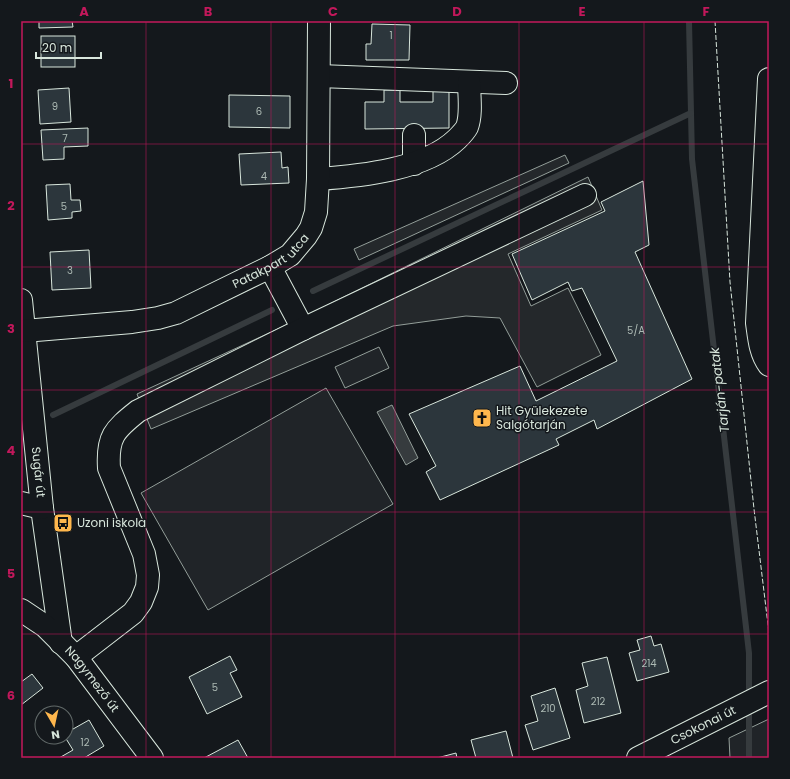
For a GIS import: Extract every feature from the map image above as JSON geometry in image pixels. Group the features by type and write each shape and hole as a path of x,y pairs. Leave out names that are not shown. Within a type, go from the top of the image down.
{"street":[{"name":"Patakpart utca","path":"24,331 132,322 158,318 176,313 290,255 311,228 316,212 318,179 319,21"},
{"path":"319,76 506,83"},
{"path":"769,79 758,323 759,340 762,352 769,365"},
{"path":"318,179 351,176 414,164 447,148 466,128 469,114 469,82"},
{"path":"414,135 414,164"},
{"path":"69,650 133,613 141,602 147,587 148,575 144,554 109,468 108,455 110,442 114,433 121,425 138,411 303,329 585,195"},
{"path":"270,266 303,329"},
{"name":"Sugár út","path":"21,300 36,447 31,506 69,650"},
{"name":"Nagymező út","path":"21,610 44,626 69,650 152,758"},
{"name":"Csokonai út","path":"638,758 768,693"}],"shaded area":[{"path":"565,155 569,163 359,260 354,249"},
{"path":"588,177 602,210 508,254 531,306 568,288 601,355 537,387 500,318 466,316 393,326 151,429 137,394 295,321"},
{"path":"379,347 389,368 345,388 335,367"},
{"path":"326,388 393,504 208,610 141,493"},
{"path":"392,405 418,458 406,465 377,412"},
{"path":"769,719 769,758 730,758 729,738"}],"building":[{"path":"39,21 72,21 73,27 39,28"},
{"path":"372,24 410,25 409,60 366,60 366,44 371,44"},
{"path":"41,36 75,36 75,67 41,67"},
{"path":"69,88 71,122 40,124 38,90"},
{"path":"384,90 400,90 400,102 433,102 433,90 449,90 449,128 365,129 365,102 384,102"},
{"path":"229,95 290,96 290,128 229,127"},
{"path":"88,128 88,146 64,147 64,159 43,160 41,130"},
{"path":"281,152 282,168 288,167 289,183 241,185 239,154"},
{"path":"643,181 649,245 635,252 692,379 597,429 594,420 556,439 559,445 440,500 426,472 436,466 409,414 520,366 536,401 617,361 582,288 572,291 568,282 532,300 512,254 605,211 601,202"},
{"path":"70,184 71,200 80,200 81,211 72,212 72,218 48,220 46,185"},
{"path":"89,250 91,288 52,290 50,252"},
{"path":"651,636 654,646 661,644 669,672 637,681 629,653 640,650 637,640"},
{"path":"230,656 237,670 230,673 242,697 207,714 189,677"},
{"path":"607,657 621,713 584,723 576,690 588,686 582,663"},
{"path":"32,674 43,688 21,705 21,682"},
{"path":"555,688 570,738 533,750 525,725 538,721 531,696"},
{"path":"89,720 104,746 84,758 59,758 73,750 70,745 74,745 74,728"},
{"path":"506,731 513,758 476,758 471,740"},
{"path":"238,740 248,758 204,758"},
{"path":"456,753 457,758 437,758"}],"waterway":[{"name":"Tarján-patak","path":"689,21 692,159 749,653 749,696"},
{"path":"313,291 691,113"},
{"path":"53,415 272,310"},
{"name":"Tarján-patak","path":"749,708 749,758"}],"fence":[{"path":"715,21 730,282 754,509 769,633"}],"place":[{"name":"Hit Gyülekezete Salgótarján","path":"482,418"},
{"name":"Uzoni iskola","path":"63,523"}]}
